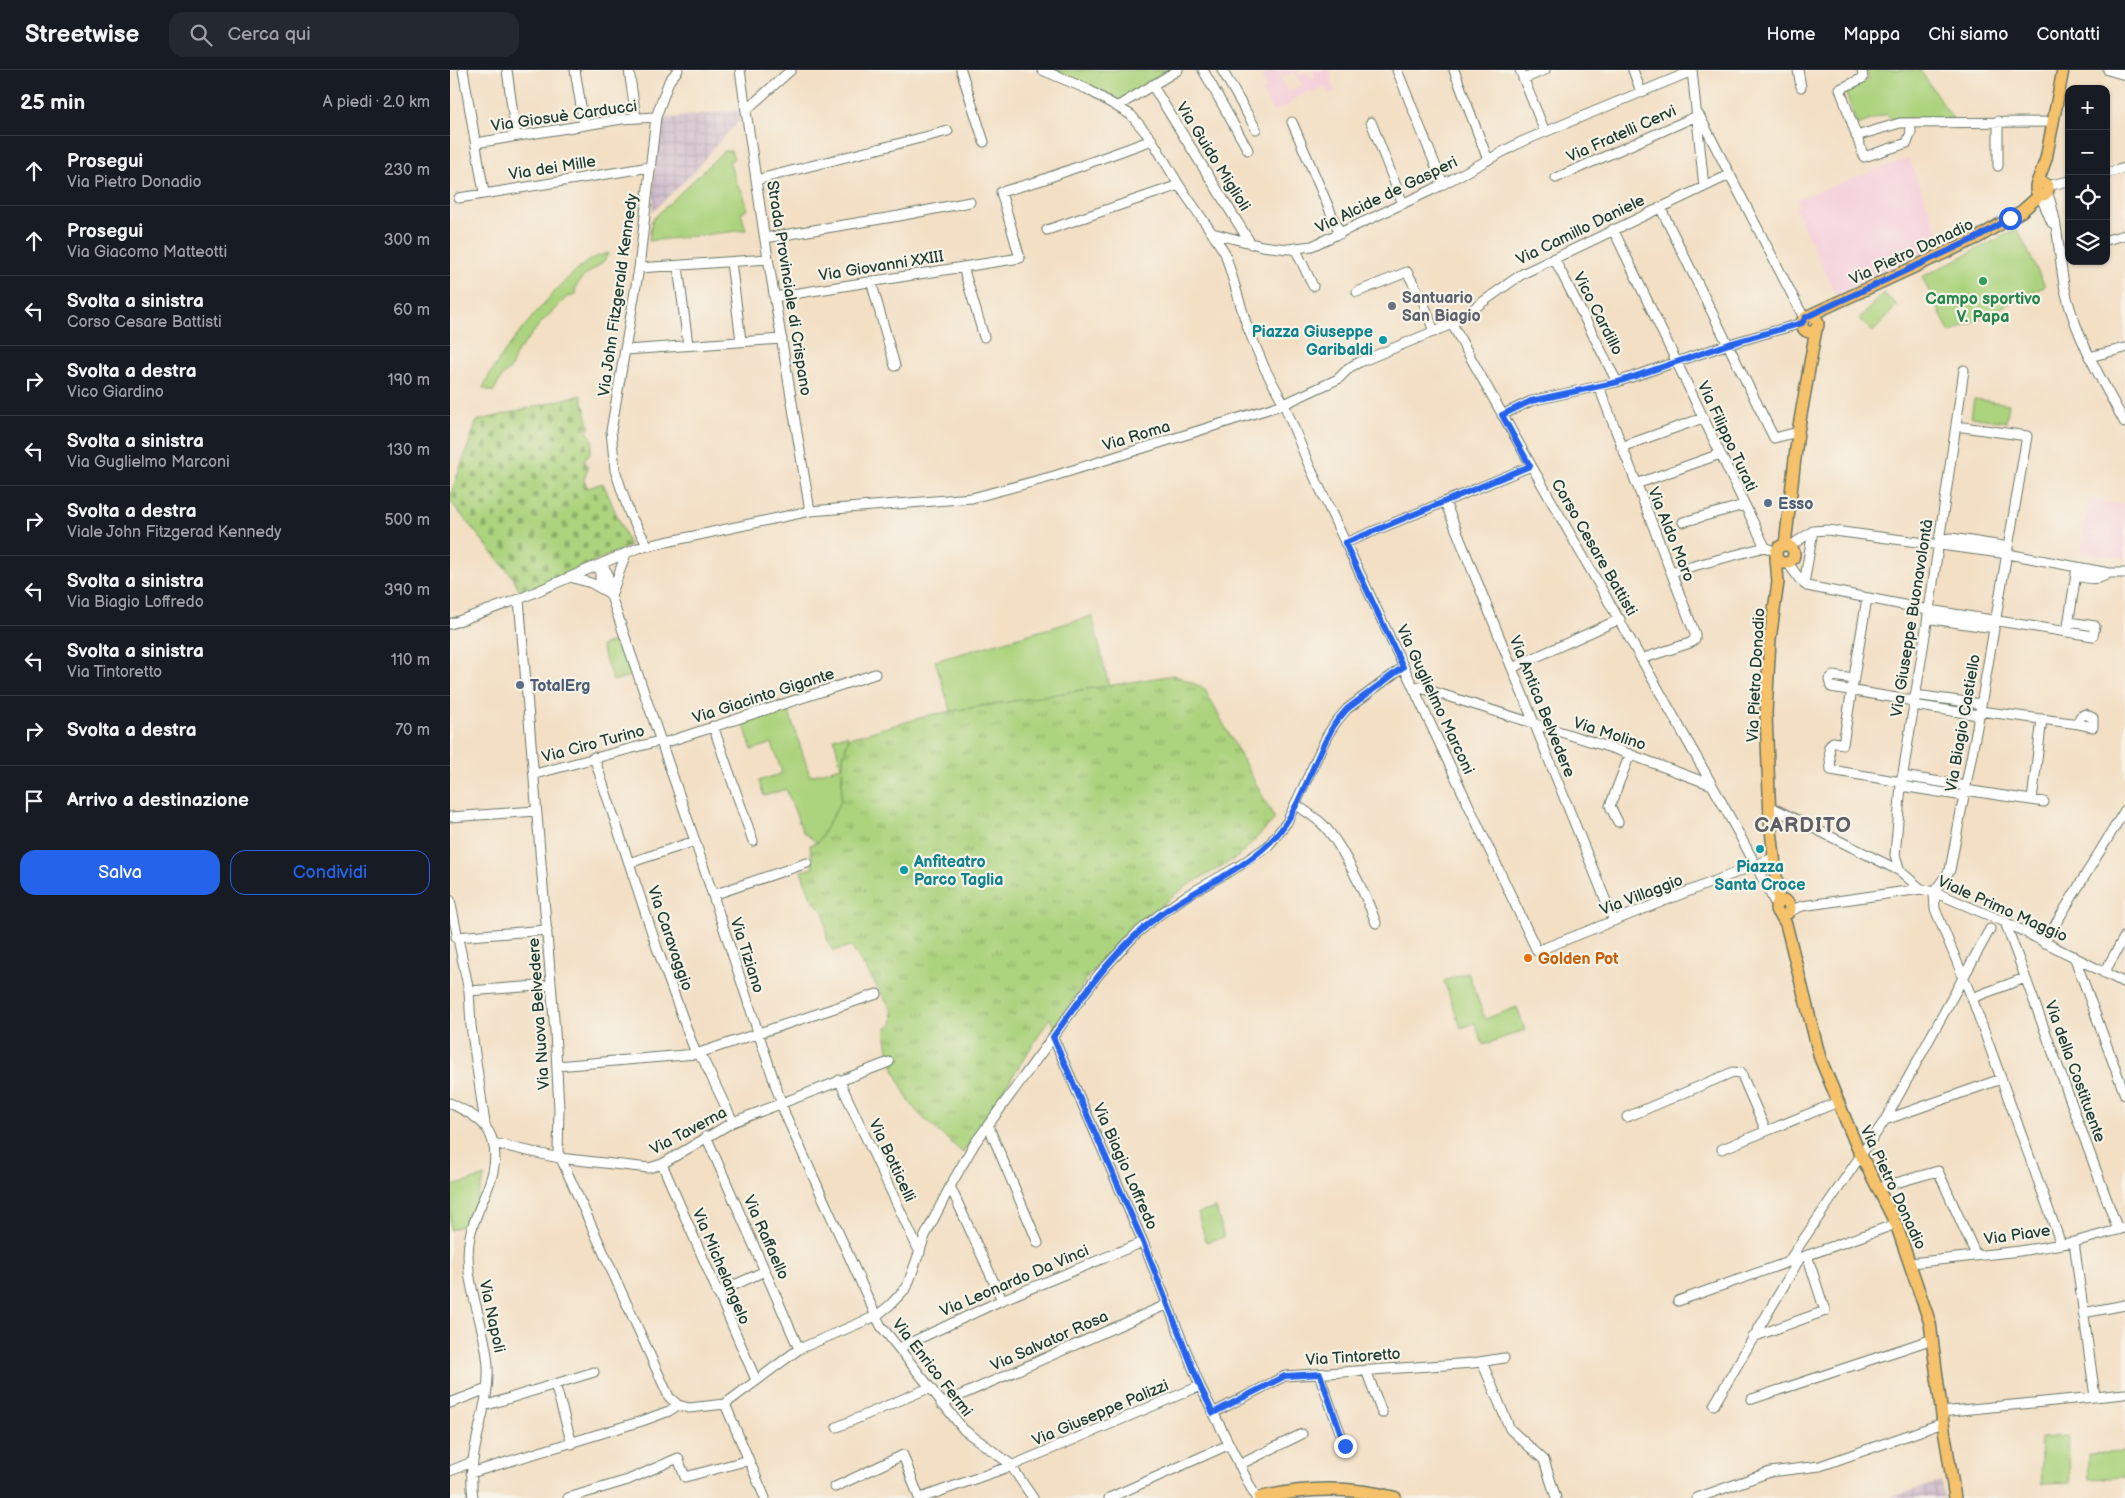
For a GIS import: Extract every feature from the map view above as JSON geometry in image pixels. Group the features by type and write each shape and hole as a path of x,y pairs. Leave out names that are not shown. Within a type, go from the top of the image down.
{"highway":[{"path":"1260,1498 1305,1489 1342,1488 1374,1492 1396,1498"}],"main road":[{"path":"2040,192 2063,70"},
{"name":"Via Pietro Donadio","path":"1955,1498 1942,1418 1930,1323 1911,1263 1896,1224 1862,1156 1820,1058 1779,891 1769,806 1766,713 1770,639 1812,342 1809,323 1824,310 1976,238 2010,218 2040,192"}],"street":[{"path":"463,70 484,193"},
{"path":"507,70 516,136"},
{"path":"575,70 584,125"},
{"path":"629,70 636,118"},
{"name":"Via John Fitzgerald Kennedy","path":"648,546 630,514 615,470 611,431 640,268 656,117 670,81 678,70"},
{"name":"Strada Provinciale di Crispano","path":"740,70 768,260 810,511"},
{"path":"746,110 791,70"},
{"path":"962,70 984,142"},
{"path":"1042,70 1114,104 1131,115 1152,140 1212,233"},
{"path":"1114,104 1178,70"},
{"path":"1203,70 1248,150"},
{"path":"1222,70 1256,129"},
{"path":"1397,70 1444,184"},
{"path":"1454,70 1488,160"},
{"path":"1545,70 1521,74 1545,132"},
{"path":"1633,70 1641,92"},
{"path":"1692,70 1699,115 1704,187"},
{"name":"Via Alcide de Gasperi","path":"1212,233 1251,244 1295,248 1312,246 1444,184 1545,132 1641,92 1673,74 1692,70"},
{"path":"1798,70 1801,87"},
{"path":"1862,70 1863,78 1840,88 1864,157 1907,143 1911,132 1910,123"},
{"path":"2108,70 2125,75"},
{"name":"Via Guido Miglioli","path":"1152,85 1251,244"},
{"path":"1502,415 1531,401 1618,382 1729,344 1809,323 1729,175 1699,115"},
{"name":"Via Fratelli Cervi","path":"1556,178 1699,115"},
{"name":"Via Giosuè Carducci","path":"476,143 584,125 656,117"},
{"path":"1998,121 1998,166"},
{"path":"1292,122 1340,234"},
{"path":"1371,122 1403,204"},
{"path":"1856,136 1900,123 2052,122"},
{"path":"756,180 948,131"},
{"name":"Via Giovanni XXIII","path":"774,297 1020,258 1001,192 1039,181 1152,140"},
{"path":"1701,147 1706,141 1714,146"},
{"name":"Via dei Mille","path":"460,198 650,167"},
{"path":"2110,171 2125,168"},
{"name":"Via Camillo Daniele","path":"1452,324 1522,274 1729,175"},
{"path":"2040,192 2065,183"},
{"path":"1047,230 1179,184"},
{"path":"2040,192 2045,210 2056,228"},
{"path":"2040,192 2065,250"},
{"path":"765,238 899,216 970,202"},
{"path":"1660,207 1774,438 1798,432"},
{"name":"Via Filippo Turati","path":"1613,229 1678,362 1744,505 1804,584"},
{"name":"Via Guglielmo Marconi","path":"1212,233 1225,253 1247,326 1265,369 1284,404 1308,463 1345,543 1537,951"},
{"path":"2110,239 2125,236"},
{"path":"1295,248 1313,286"},
{"name":"Vico Cardillo","path":"1554,258 1618,382"},
{"path":"640,268 768,260"},
{"path":"731,262 741,341"},
{"path":"2065,265 2066,294 2089,357 2125,423"},
{"path":"678,266 688,345"},
{"name":"Via Giovanni XXIII","path":"963,267 984,337"},
{"path":"1357,292 1407,272 1423,301 1434,332"},
{"path":"872,281 895,366"},
{"name":"Via Roma","path":"450,624 519,599 638,548 810,511 949,500 984,495 1062,474 1284,404 1338,378 1350,367 1360,362 1452,324"},
{"name":"Corso Cesare Battisti","path":"1452,324 1530,466 1620,619 1641,660 1784,910"},
{"path":"626,350 782,339"},
{"path":"2089,357 2125,348"},
{"name":"Via Giuseppe Buonavolontà","path":"1900,871 1895,855 1901,782 1929,610 1964,370"},
{"name":"Via Aldo Moro","path":"1599,387 1696,634 1695,639 1690,643 1641,660"},
{"path":"1621,447 1703,418"},
{"name":"Via Biagio Castiello","path":"1934,892 1950,870 2008,554 2027,436 1956,426"},
{"path":"1636,484 1720,454"},
{"path":"1345,543 1530,466"},
{"name":"Via Antica Belvedere","path":"1445,502 1614,921"},
{"path":"1683,522 1744,505"},
{"name":"Via John Fitzgerald Kennedy","path":"636,525 638,548"},
{"path":"1672,572 1781,553 1813,531 1827,530 2008,554 2077,572 2125,573"},
{"path":"1813,531 1804,584 1929,610 1996,621 2068,626 2077,572"},
{"path":"570,577 592,583 611,596 626,553"},
{"name":"Via Tiziano","path":"600,564 600,580 611,596 659,741 714,895 781,1103 876,1316"},
{"path":"1867,598 1843,744 1833,742 1829,747 1831,770 2044,802"},
{"name":"Via Nuova Belvedere","path":"519,599 535,774 536,811 557,1066 559,1158 674,1402"},
{"path":"1512,668 1620,619"},
{"path":"471,1473 572,1444 661,1412 674,1402 689,1408 725,1404 800,1349 876,1316 890,1306 907,1287 950,1186 988,1125 1099,974 1136,934 1186,896 1239,866 1268,846 1287,822 1336,722 1347,709 1403,667"},
{"name":"Via Giacinto Gigante","path":"659,741 667,742 875,674"},
{"path":"1854,679 1834,676 1829,680 1831,687 1852,691 2079,724"},
{"name":"Via Molino","path":"1412,685 1630,754 1712,785"},
{"path":"2032,800 2042,719"},
{"path":"713,726 753,841"},
{"name":"Via Ciro Turino","path":"535,774 659,741"},
{"path":"1618,822 1610,806 1630,754"},
{"name":"Via Caravaggio","path":"594,757 696,1054 703,1059 733,1122"},
{"path":"1295,804 1322,823 1338,846 1370,906 1376,923"},
{"path":"1769,806 1900,871 1922,889"},
{"path":"2044,943 2125,810"},
{"path":"450,817 536,811"},
{"path":"629,863 695,841"},
{"name":"Via Villaggio","path":"1537,951 1774,858"},
{"path":"714,895 807,863"},
{"name":"Viale Primo Maggio","path":"1784,910 1922,889 1934,892 2005,922 2125,983"},
{"path":"1934,892 1935,909 1972,998 2061,1244"},
{"path":"450,900 455,942 469,991 471,1026 485,1124 493,1143"},
{"name":"Via della Costituente","path":"2005,922 2122,1229"},
{"path":"1788,1262 1885,1120 1990,929"},
{"path":"455,942 547,930"},
{"path":"2104,973 2125,936"},
{"path":"2074,956 2125,1095"},
{"path":"1972,998 2025,978"},
{"path":"469,991 551,985"},
{"path":"557,1066 696,1054 877,994"},
{"name":"Via Biagio Loffredo","path":"1053,1037 1143,1242 1200,1386 1256,1498"},
{"name":"Via Taverna","path":"493,1143 559,1158 649,1168 662,1164 706,1136 733,1122 888,1062"},
{"path":"1627,1117 1733,1072 1741,1073 1766,1131"},
{"path":"1885,1120 2001,1079"},
{"name":"Via Botticelli","path":"839,1080 920,1253"},
{"path":"1722,1149 1838,1102"},
{"path":"450,1103 485,1124"},
{"path":"988,1125 1038,1243"},
{"name":"Via Raffaello","path":"706,1136 800,1349"},
{"name":"Via Napoli","path":"473,1498 472,1462 484,1406 488,1368 484,1330 469,1275 470,1237 482,1199 494,1170 493,1143"},
{"name":"Via Michelangelo","path":"662,1164 756,1380"},
{"path":"1878,1188 1938,1171 1976,1255"},
{"path":"950,1186 1002,1300"},
{"path":"1678,1301 1896,1224"},
{"name":"Via Piave","path":"1911,1263 2074,1242 2122,1229"},
{"name":"Via Leonardo Da Vinci","path":"899,1348 1002,1300 1143,1242"},
{"path":"2074,1242 2095,1397"},
{"path":"1753,1337 1825,1311 1803,1257"},
{"path":"1714,1405 1753,1337 1803,1257"},
{"path":"717,1293 765,1271"},
{"name":"Via Salvator Rosa","path":"941,1404 1168,1304"},
{"path":"2083,1313 2125,1305"},
{"name":"Via Enrico Fermi","path":"876,1316 941,1404 964,1430 1011,1466 1033,1498"},
{"path":"1752,1399 1933,1339"},
{"name":"Via Tintoretto","path":"1213,1413 1285,1376 1482,1362 1504,1358"},
{"path":"1482,1362 1510,1429 1544,1460 1556,1498"},
{"path":"1366,1370 1382,1413"},
{"path":"484,1406 594,1372"},
{"path":"1320,1374 1345,1446"},
{"path":"555,1384 572,1444"},
{"name":"Via Giuseppe Palizzi","path":"920,1498 1011,1466 1200,1386"},
{"path":"450,1403 486,1388"},
{"path":"837,1427 929,1388"},
{"path":"1697,1498 1770,1472 1820,1466 1942,1418 2125,1394"},
{"path":"725,1404 764,1498"},
{"path":"1239,1465 1302,1434"},
{"path":"1109,1498 1228,1444"},
{"path":"835,1487 903,1455 920,1498"},
{"path":"568,1498 628,1480 678,1458 685,1477 749,1460"},
{"path":"450,1471 472,1462"}],"shaded area":[{"path":"1272,70 1297,70 1300,75 1306,72 1311,78 1315,76 1313,70 1330,70 1332,83 1336,91 1329,94 1325,86 1314,93 1309,91 1290,101 1291,104 1273,112 1262,92 1267,88 1261,77","holes":["1294,71 1302,85 1288,92 1281,78"]},
{"path":"741,110 743,118 721,139 694,172 652,212 656,149 662,119"},
{"path":"1909,158 1943,245 1836,296 1795,208 1799,206 1797,199"},
{"path":"2088,500 2125,505 2125,558 2081,553"},
{"path":"1941,1481 1944,1498 1890,1498"}],"green space":[{"path":"1056,70 1172,70 1119,100"},
{"path":"1867,70 1920,70 1953,119 1890,119 1887,114 1857,125 1845,90 1868,80"},
{"path":"724,151 731,151 734,159 729,161 748,209 741,213 746,230 649,241 652,220"},
{"name":"Campo sportivo V. Papa","path":"2017,229 2045,286 1950,333 1922,277"},
{"path":"608,253 601,264 579,282 575,295 567,297 540,324 516,354 511,368 503,375 493,392 483,388 500,358 547,300 578,269 592,259"},
{"path":"1883,293 1897,305 1873,332 1859,319"},
{"path":"581,395 590,428 587,431 593,440 590,453 584,460 588,467 584,480 588,488 603,483 630,546 521,593 514,579 450,501 450,496 477,421"},
{"path":"1974,399 2009,404 2006,422 1971,417"},
{"path":"1092,616 1109,686 951,711 935,661"},
{"path":"621,639 633,675 613,681 601,646"},
{"path":"1174,675 1204,688 1275,819 1238,857 1185,887 1125,933 1087,978 1055,1027 1050,1018 963,1153 922,1116 907,1098 887,1044 886,1028 893,1024 892,1010 851,946 833,951 827,941 824,912 812,900 801,871 813,868 810,845 818,842 841,801 843,758 849,738 934,714"},
{"path":"788,709 810,776 841,767 834,738 847,735 849,738 843,758 841,801 818,843 803,832 786,789 764,796 759,781 782,773 772,743 752,750 743,722"},
{"path":"1468,972 1485,1019 1517,1007 1525,1030 1483,1045 1475,1023 1461,1028 1444,981"},
{"path":"485,1176 468,1223 450,1230 450,1187"},
{"path":"1216,1208 1224,1237 1206,1242 1198,1213"},
{"path":"2068,1436 2070,1483 2042,1484 2040,1438"},
{"path":"2125,1452 2125,1477 2089,1479 2088,1454"}],"place":[{"name":"Campo sportivo V. Papa","path":"1983,281"},
{"name":"Santuario San Biagio","path":"1392,306"},
{"name":"Piazza Giuseppe Garibaldi","path":"1383,340"},
{"name":"Esso","path":"1768,503"},
{"name":"TotalErg","path":"520,685"},
{"name":"Piazza Santa Croce","path":"1760,849"},
{"name":"Anfiteatro Parco Taglia","path":"904,870"},
{"name":"Golden Pot","path":"1528,958"}],"district":[{"name":"CARDITO","path":"1803,825"}],"route":[{"path":"1345,1446 1320,1374 1285,1376 1213,1413 1200,1386 1143,1242 1053,1037 1099,974 1136,934 1186,896 1239,866 1268,846 1287,822 1327,736 1336,722 1347,709 1403,667 1380,613 1345,543 1530,466 1502,415 1531,401 1618,382 1729,344 1802,323 1804,318 1976,238 2010,218"}]}
